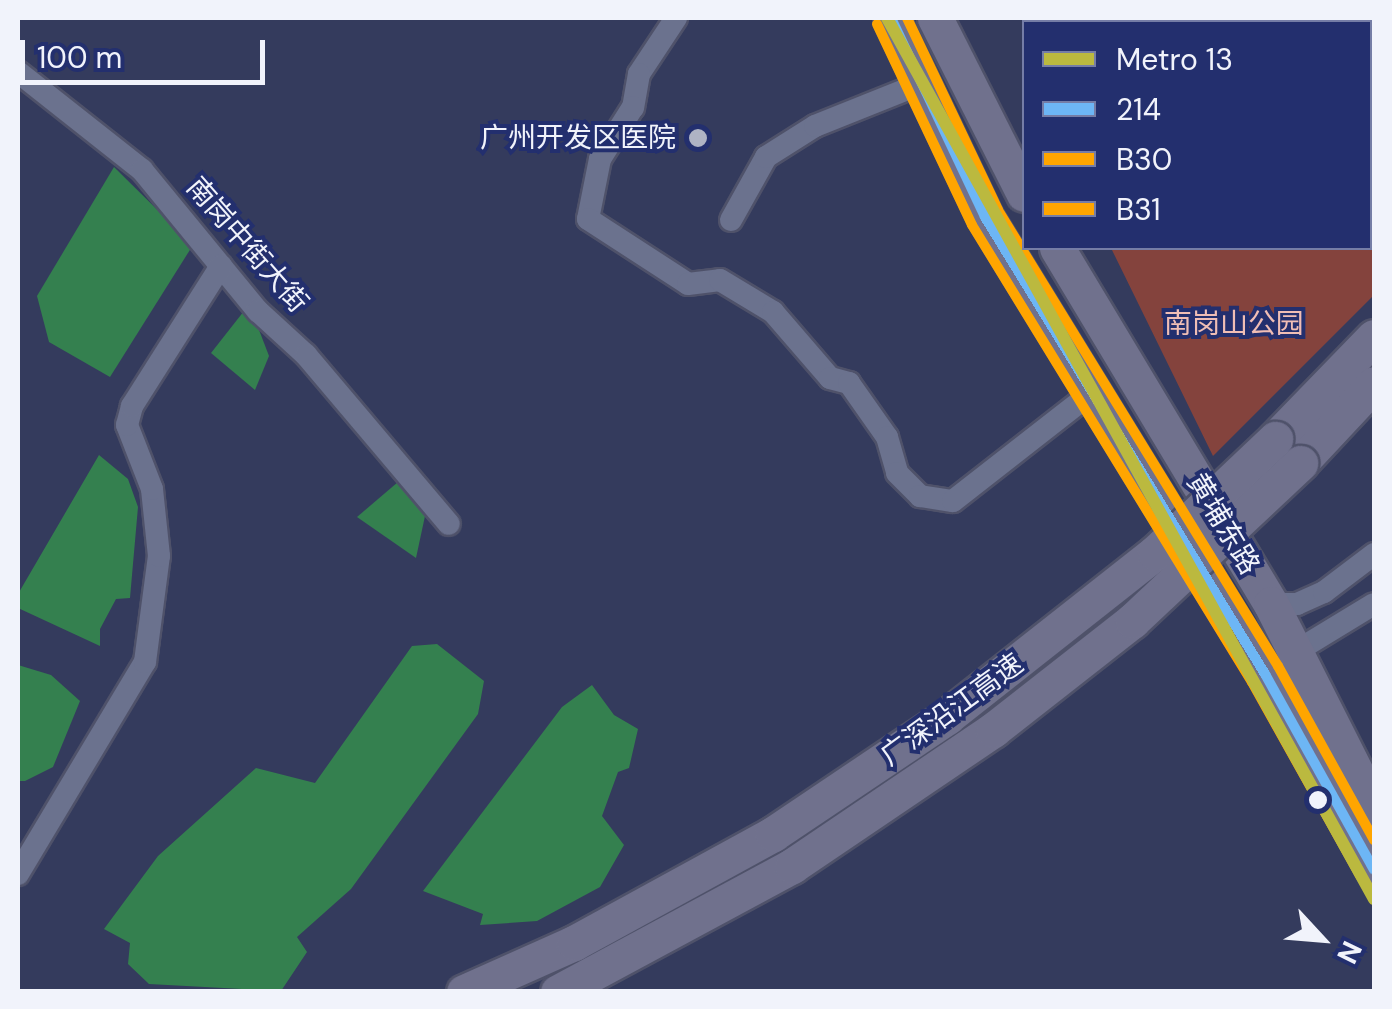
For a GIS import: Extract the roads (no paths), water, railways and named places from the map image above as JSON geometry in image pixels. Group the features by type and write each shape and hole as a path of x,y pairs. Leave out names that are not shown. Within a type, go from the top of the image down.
{"highway":[{"name":"黄埔东路","path":"891,18 986,217 1090,394 1265,674 1374,870"},
{"path":"935,18 1022,190"},
{"name":"黄埔东路","path":"1058,250 1271,604 1374,808"},
{"name":"广深沿江高速","path":"558,992 792,866 993,730 1132,621 1288,451 1374,337"},
{"name":"广深沿江高速","path":"464,992 574,942 774,834 900,749 1059,633 1374,384"}],"street":[{"path":"676,18 639,74 633,107 600,160 588,219 688,284 720,280 773,312 830,378 848,383 887,437 897,473 920,496 952,501 1090,394"},
{"name":"南岗中街大街","path":"18,72 142,170 258,312 306,355 449,524"},
{"path":"730,220 766,156 815,126 920,84"},
{"path":"18,874 145,662 158,556 152,489 127,426 132,406 221,266"},
{"path":"1271,604 1297,604 1324,592 1374,554"},
{"path":"1295,652 1374,604"}],"metro line":[{"name":"13","path":"887,18 1374,899"}],"place":[{"name":"广州开发区医院","path":"698,138"}],"park label":[{"name":"南岗山公园","path":"1234,324"}]}
